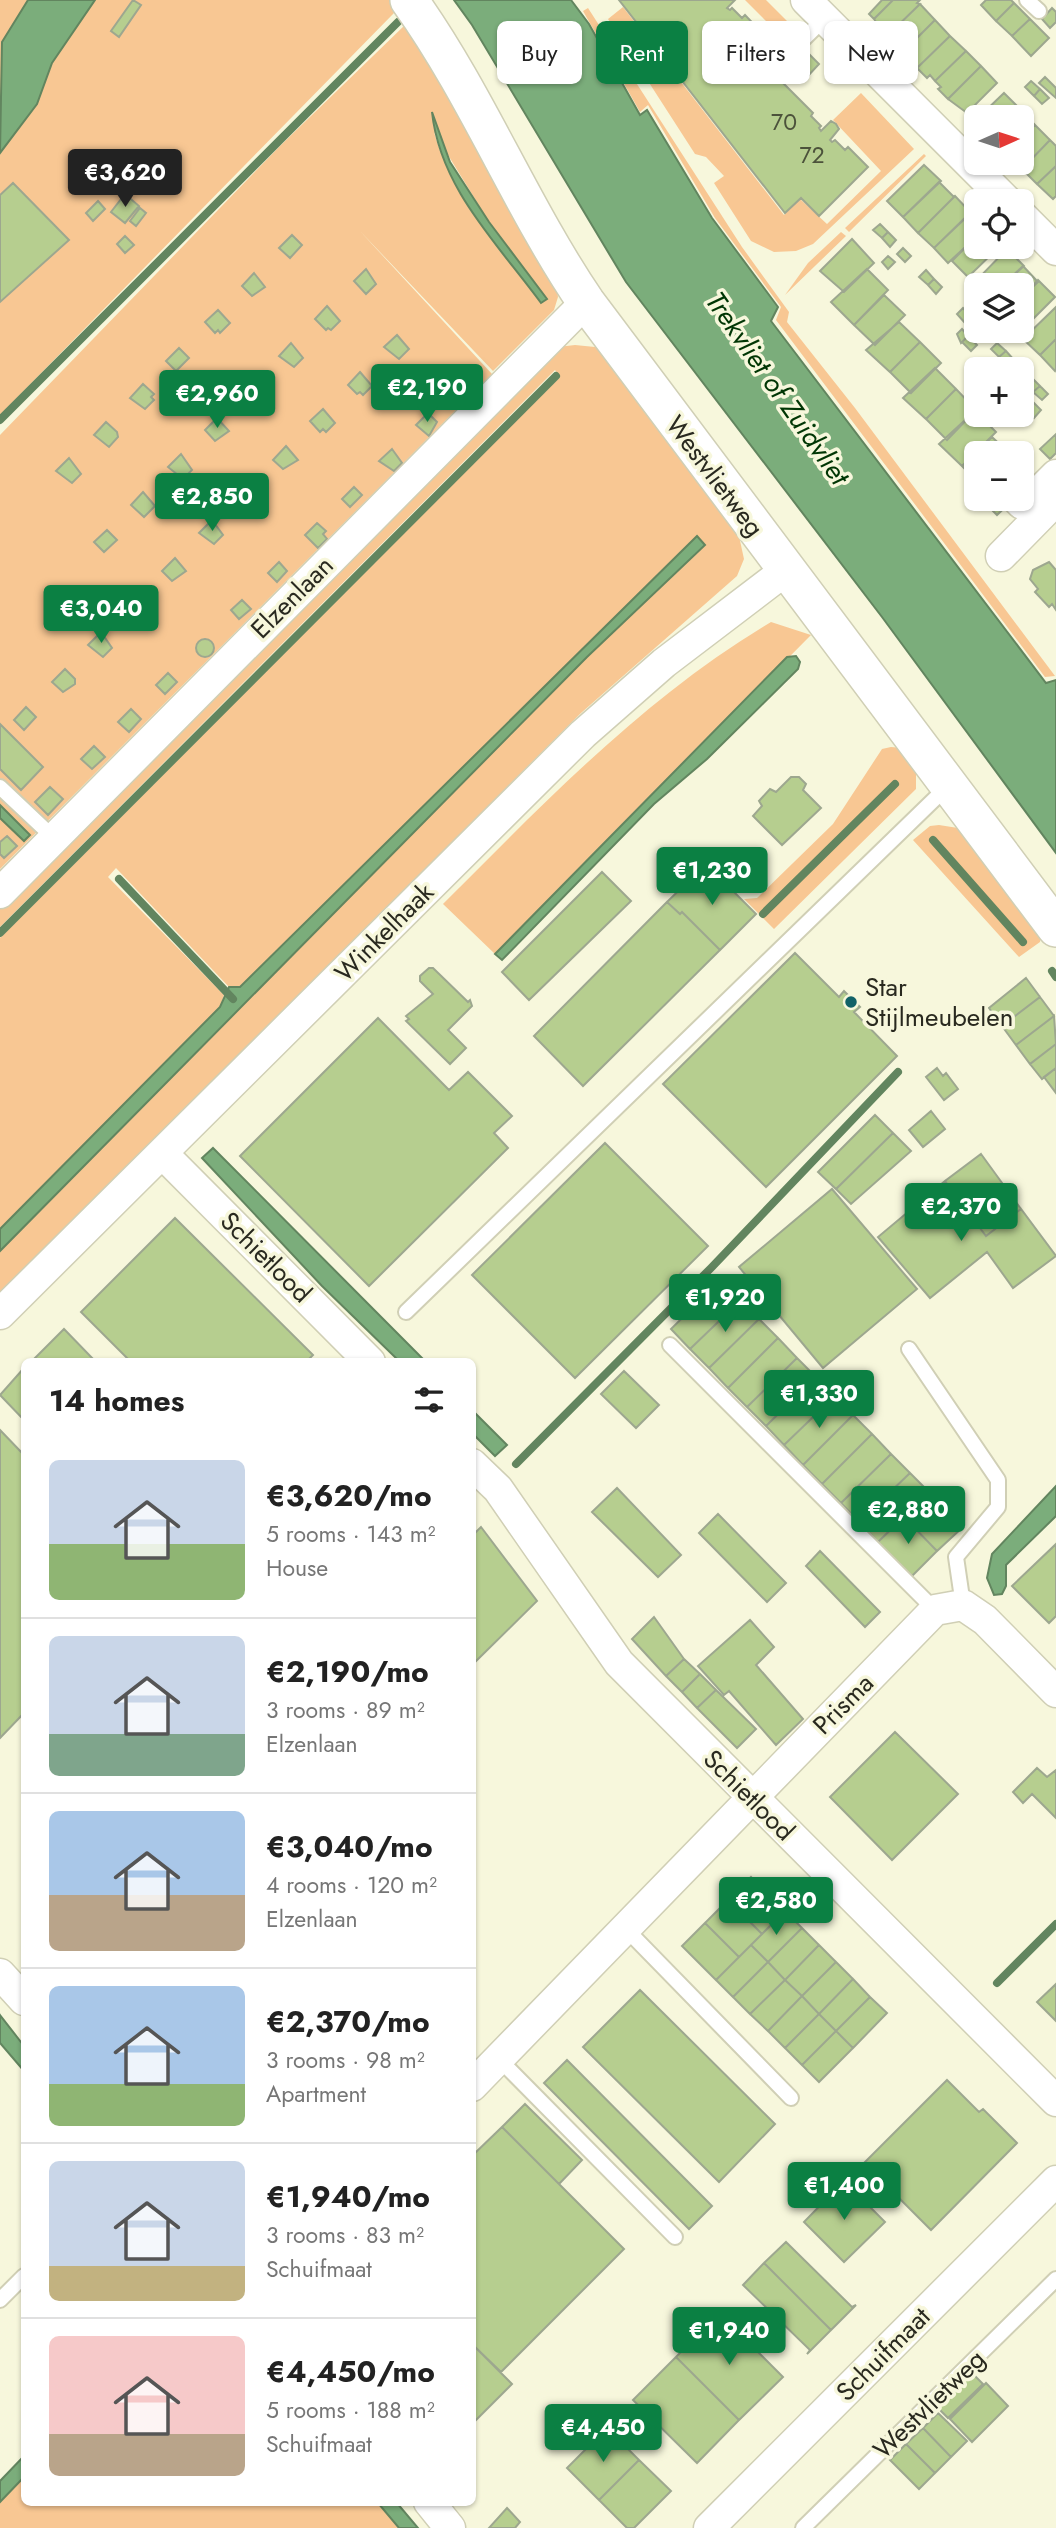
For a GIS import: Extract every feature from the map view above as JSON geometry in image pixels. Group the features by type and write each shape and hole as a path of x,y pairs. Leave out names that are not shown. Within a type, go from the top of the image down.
{"street":[{"name":"Westvlietweg","path":"409,0 449,60 560,264 586,302 1056,928"},
{"path":"815,9 995,189"},
{"path":"1034,228 1056,250"},
{"name":"Elzenlaan","path":"0,892 586,302"},
{"path":"1034,497 1056,475"},
{"path":"1000,556 1056,500"},
{"name":"Winkelhaak","path":"0,1314 583,734 664,663 786,570"},
{"name":"Schietlood","path":"162,1153 366,1358"},
{"name":"Schietlood","path":"476,1468 498,1489 619,1663 1056,2101"},
{"path":"949,1608 985,1620 1056,1692"},
{"name":"Prisma","path":"751,1798 949,1608"},
{"path":"476,2082 627,1930 751,1798"},
{"path":"0,1974 21,1997"},
{"name":"Schuifmaat","path":"709,2528 1056,2181"},
{"path":"432,2506 450,2528"}],"lane":[{"path":"1027,0 1039,11"},
{"path":"406,1311 948,786"},
{"path":"0,787 54,838"},
{"path":"670,1345 920,1599 949,1608 956,1557 998,1507 998,1480 909,1349"},
{"path":"627,1930 791,2098"},
{"path":"499,2059 675,2237"},
{"path":"0,2300 21,2279"},
{"name":"Westvlietweg","path":"803,2528 1056,2279"}],"shaded area":[{"path":"0,0 394,0 555,277 558,297 554,310 493,371 359,230 492,374 0,869 0,435 280,146 405,25 394,13 0,415","holes":["434,132 489,222 546,299 466,202 453,180"]},
{"path":"745,0 766,0 787,21 766,21"},
{"path":"623,7 634,21 609,21 608,19"},
{"path":"588,8 596,21 596,34 583,11"},
{"path":"624,84 637,84 742,247 789,312 787,322 855,408 1055,676 1045,677 776,320 781,307 715,218 648,105 640,112"},
{"path":"650,84 683,84 784,215 800,199 827,224 881,171 833,120 861,93 914,149 813,244 796,251 774,252 751,241 714,183 724,176 706,157 695,154"},
{"path":"924,154 926,156 849,232 845,228"},
{"path":"841,232 846,236 785,295 808,263"},
{"path":"558,347 595,347 612,358 737,527 744,559 737,576 581,713 0,1293 0,1251 587,657 705,545 697,536 240,987 229,987 116,868 108,877 224,995 220,1007 0,1229 0,938 560,377 555,370 0,927 0,908 549,355"},
{"path":"771,622 811,635 495,954 443,904 598,752 681,683"},
{"path":"902,748 916,768 916,789 774,929 744,899 757,898 833,824 882,749"},
{"path":"930,826 958,828 966,834 1041,934 1040,942 1019,957 913,840"},
{"path":"21,2470 21,2506 391,2506 409,2528 0,2528 0,2492"}],"water":[{"path":"28,0 95,0 52,63 37,104 0,153 2,42"},
{"name":"Trekvliet of Zuidvliet","path":"454,0 571,0 596,36 596,84 623,84 640,115 647,110 712,218 778,307 771,321 1046,683 1056,680 1056,853 882,617 626,282 507,84 582,84 582,21 497,21 497,67"},
{"path":"432,112 450,162 489,222 547,299 541,303 489,236 458,190 437,140"},
{"path":"697,536 705,545 587,657 0,1251 0,1229 220,1007 229,987 240,987"},
{"path":"796,656 800,662 798,669 707,759 654,804 502,960 495,954 787,657"},
{"path":"0,805 30,835 24,841 0,818"},
{"path":"213,1148 422,1358 396,1358 322,1286 202,1158"},
{"path":"476,1414 507,1445 495,1456 476,1437"},
{"path":"1056,1486 1056,1516 1006,1565 1006,1586 1002,1594 994,1595 987,1578 992,1554"},
{"path":"0,2015 21,2042 21,2068 0,2043"},
{"path":"21,2459 21,2480 0,2502 0,2481"},
{"path":"381,2506 400,2506 418,2528 399,2528"}],"building":[{"path":"133,0 141,5 119,37 111,31"},
{"path":"619,0 735,0 727,8 732,8 742,18 745,15 751,21 702,21 702,84 784,84 813,113 811,116 821,126 821,131 831,121 836,124 839,129 830,140 835,140 845,150 848,147 868,167 819,216 801,198 785,213 684,84 688,84 688,21 635,21"},
{"path":"882,0 893,0 874,19 869,14"},
{"path":"893,0 920,0 917,3 920,4 902,21 874,19"},
{"path":"986,0 1011,0 1014,3 996,21 981,5"},
{"path":"1014,3 1030,19 1012,36 996,21"},
{"path":"920,4 935,20 918,37 918,21 902,21"},
{"path":"1052,8 1056,12 1056,22 1050,28 1042,19"},
{"path":"1030,19 1049,38 1031,56 1012,36"},
{"path":"935,20 950,36 918,67 918,37"},
{"path":"950,36 966,51 935,81 930,75 927,78 918,67"},
{"path":"966,51 981,66 948,99 938,89 941,87 935,81"},
{"path":"810,55 819,64 810,74"},
{"path":"981,66 997,83 975,105 964,105 964,111 948,99"},
{"path":"1045,77 1056,88 1056,98 1039,83"},
{"path":"1031,81 1040,89 1034,96 1025,87"},
{"path":"1040,89 1049,98 1042,104 1034,96"},
{"path":"1004,93 1016,105 992,105"},
{"path":"1034,126 1050,140 1034,157"},
{"path":"1050,140 1056,146 1056,166 1037,184 1028,175 1034,175 1034,157"},
{"path":"924,165 941,181 903,217 887,201"},
{"path":"1056,166 1056,196 1053,199 1037,184"},
{"path":"939,182 954,197 918,233 903,217"},
{"path":"13,183 69,240 0,302 0,195"},
{"path":"125,194 139,206 125,223 111,212"},
{"path":"955,196 964,206 964,220 934,248 918,233"},
{"path":"98,201 105,209 93,221 86,213"},
{"path":"140,208 146,213 136,226 130,221"},
{"path":"964,219 964,248 948,263 934,248"},
{"path":"880,224 888,232 882,238 873,230"},
{"path":"888,232 896,240 890,247 882,238"},
{"path":"292,235 302,245 290,258 279,248"},
{"path":"125,236 134,245 125,253 117,244"},
{"path":"852,239 874,263 844,292 820,271"},
{"path":"903,248 911,256 905,262 897,254"},
{"path":"964,249 964,259 987,259 972,273 964,273 952,261"},
{"path":"888,256 895,262 888,269 882,262"},
{"path":"997,259 1017,259 1024,266 1016,273 984,273"},
{"path":"1023,266 1030,273 1016,273"},
{"path":"366,269 376,284 366,294 354,281"},
{"path":"867,269 888,290 854,325 831,302"},
{"path":"926,270 934,279 928,285 919,277"},
{"path":"254,273 265,287 252,296 242,286"},
{"path":"934,279 942,287 936,294 928,285"},
{"path":"1038,280 1055,297 1034,318 1034,284"},
{"path":"884,295 905,315 875,345 854,325"},
{"path":"327,306 340,321 331,330 326,330 315,319"},
{"path":"1056,307 1056,339 1040,355 1027,343 1034,343 1034,328"},
{"path":"963,308 964,322 957,314"},
{"path":"218,310 230,323 220,333 218,330 215,333 205,322"},
{"path":"899,322 920,342 890,372 866,350"},
{"path":"962,329 964,331 964,340 961,343 957,334"},
{"path":"397,335 409,349 399,359 384,347"},
{"path":"1056,339 1056,369 1055,371 1040,355"},
{"path":"964,340 964,343 977,345 971,351 962,342"},
{"path":"920,342 941,363 911,393 890,372"},
{"path":"291,343 303,358 294,367 279,356"},
{"path":"997,343 1006,351 999,357 991,349"},
{"path":"179,348 189,358 176,371 166,361"},
{"path":"1006,351 1011,357 999,357"},
{"path":"935,368 956,389 926,419 903,398"},
{"path":"360,372 372,386 363,395 360,392 357,394 348,385"},
{"path":"465,375 475,385 475,389 463,397 452,387"},
{"path":"255,380 266,394 256,405 241,393"},
{"path":"1034,380 1040,386 1034,391"},
{"path":"143,384 154,394 151,397 154,400 145,409 130,398"},
{"path":"1040,386 1048,394 1042,400 1034,391"},
{"path":"956,389 964,397 964,422 947,440 926,419"},
{"path":"1034,403 1041,410 1034,418"},
{"path":"323,409 335,423 326,432 323,429 320,432 310,421"},
{"path":"428,413 437,422 429,436 416,425"},
{"path":"217,418 229,431 215,441 205,430"},
{"path":"964,421 964,427 991,427 996,432 987,441 964,441 962,466 939,444"},
{"path":"106,422 117,432 118,437 109,447 94,435"},
{"path":"1056,434 1056,453 1050,459 1040,449"},
{"path":"286,446 298,460 283,469 273,460"},
{"path":"392,449 402,463 394,471 379,461"},
{"path":"181,454 192,470 183,479 168,467"},
{"path":"69,458 81,474 72,483 56,471"},
{"path":"249,483 259,494 256,496 259,499 246,506 236,496"},
{"path":"354,487 362,495 350,507 342,499"},
{"path":"143,492 155,506 144,517 131,505"},
{"path":"212,520 223,535 214,544 199,533"},
{"path":"317,523 326,531 323,534 327,539 318,548 305,535"},
{"path":"107,530 117,540 104,552 94,542"},
{"path":"175,558 186,571 172,581 162,571"},
{"path":"279,562 287,571 277,582 268,573"},
{"path":"1049,562 1056,570 1056,610 1052,604 1049,607 1035,592 1038,589 1030,579 1033,570"},
{"path":"138,595 150,609 135,618 125,608"},
{"path":"242,600 251,609 239,619 231,610"},
{"path":"101,632 112,648 103,657 88,645"},
{"path":"205,639 211,642 214,648 211,654 205,657 199,654 196,648 199,642"},
{"path":"65,669 75,679 75,684 63,692 52,682"},
{"path":"168,673 177,682 165,694 156,685"},
{"path":"26,707 36,717 24,730 14,720"},
{"path":"131,709 141,719 129,732 118,722"},
{"path":"0,724 43,767 21,790 0,769"},
{"path":"94,746 105,757 92,769 81,759"},
{"path":"791,777 799,777 806,784 803,790 821,808 782,845 753,816 762,806 759,801 770,789 776,792"},
{"path":"50,787 63,799 48,815 35,802"},
{"path":"7,836 17,846 4,858 0,854 0,842"},
{"path":"706,864 756,914 720,950 682,912 680,914 667,902"},
{"path":"602,872 631,901 529,1000 502,972"},
{"path":"667,902 680,914 682,912 720,950 583,1086 534,1036"},
{"path":"795,953 839,997 844,991 860,1007 854,1012 897,1056 766,1187 663,1084"},
{"path":"433,968 468,1002 470,1000 472,1006 448,1030 466,1048 450,1064 406,1021 409,1019 406,1016 433,994 420,981 420,976"},
{"path":"1026,978 1040,997 1002,1026 989,1008"},
{"path":"1040,997 1054,1016 1016,1045 1002,1026"},
{"path":"1054,1016 1056,1044 1030,1064 1016,1045"},
{"path":"378,1018 449,1090 468,1072 512,1116 494,1133 508,1148 369,1286 240,1156"},
{"path":"1056,1044 1056,1068 1042,1079 1030,1064"},
{"path":"937,1068 943,1076 946,1073 958,1089 944,1100 926,1077"},
{"path":"1056,1068 1056,1093 1044,1077"},
{"path":"931,1111 945,1129 923,1147 909,1130"},
{"path":"875,1115 893,1133 836,1189 818,1172"},
{"path":"893,1133 911,1151 851,1204 836,1189"},
{"path":"605,1143 708,1246 575,1378 472,1275"},
{"path":"981,1154 1021,1209 986,1236 945,1181"},
{"path":"945,1181 986,1236 1021,1209 1056,1256 1013,1288 987,1252 930,1298 878,1237"},
{"path":"832,1189 917,1289 823,1368 739,1267"},
{"path":"175,1218 313,1355 310,1358 127,1358 81,1312"},
{"path":"721,1280 741,1300 690,1349 671,1329"},
{"path":"741,1300 759,1319 709,1368 690,1349"},
{"path":"759,1319 778,1338 728,1388 709,1368"},
{"path":"64,1329 92,1358 35,1358"},
{"path":"778,1338 797,1358 747,1407 728,1388"},
{"path":"797,1358 816,1377 766,1426 747,1407"},
{"path":"21,1371 21,1417 0,1395"},
{"path":"624,1371 659,1405 636,1428 601,1394"},
{"path":"816,1377 835,1396 784,1445 766,1426"},
{"path":"835,1396 853,1415 803,1465 784,1445"},
{"path":"853,1415 872,1434 822,1484 803,1465"},
{"path":"0,1430 21,1452 21,1716 0,1738"},
{"path":"872,1434 891,1454 841,1503 822,1484"},
{"path":"891,1454 910,1473 859,1522 841,1503"},
{"path":"910,1473 929,1492 878,1542 859,1522"},
{"path":"617,1488 681,1555 658,1577 592,1512"},
{"path":"929,1492 963,1527 937,1551 904,1517"},
{"path":"718,1514 786,1583 767,1602 699,1533"},
{"path":"904,1517 937,1551 912,1576 878,1542"},
{"path":"481,1527 537,1601 476,1661 476,1532"},
{"path":"1056,1544 1056,1616 1049,1623 1012,1586"},
{"path":"820,1551 880,1612 865,1627 806,1566"},
{"path":"654,1617 684,1659 666,1676 632,1639"},
{"path":"750,1620 774,1647 756,1665 803,1719 776,1745 729,1691 724,1695 698,1666"},
{"path":"684,1659 700,1674 682,1692 666,1676"},
{"path":"700,1674 716,1690 697,1708 682,1692"},
{"path":"716,1690 756,1729 737,1748 697,1708"},
{"path":"895,1732 958,1794 892,1860 830,1797"},
{"path":"1037,1768 1047,1777 1056,1770 1056,1818 1032,1794 1023,1803 1013,1792"},
{"path":"751,1877 785,1911 762,1934 728,1900"},
{"path":"728,1900 762,1934 739,1957 705,1923"},
{"path":"785,1911 802,1928 768,1962 751,1945"},
{"path":"705,1923 739,1957 716,1980 682,1946"},
{"path":"802,1928 819,1945 785,1980 768,1962"},
{"path":"751,1945 768,1962 733,1997 716,1980"},
{"path":"819,1945 836,1962 802,1996 785,1980"},
{"path":"768,1962 785,1980 750,2014 733,1997"},
{"path":"836,1962 853,1979 819,2014 802,1996"},
{"path":"853,1979 870,1997 836,2031 819,2014"},
{"path":"785,1980 802,1996 768,2031 750,2014"},
{"path":"1056,1984 1056,2021 1037,2002"},
{"path":"640,1990 775,2124 719,2182 583,2047"},
{"path":"802,1996 819,2014 785,2048 768,2031"},
{"path":"870,1997 887,2013 853,2048 836,2031"},
{"path":"819,2014 836,2031 802,2065 785,2048"},
{"path":"836,2031 853,2048 819,2082 802,2065"},
{"path":"567,2060 712,2206 689,2229 544,2083"},
{"path":"947,2080 979,2112 983,2109 1017,2143 931,2230 864,2163"},
{"path":"525,2104 582,2160 559,2184 502,2127"},
{"path":"502,2127 624,2249 501,2372 476,2348 476,2152"},
{"path":"844,2181 885,2222 844,2262 804,2222"},
{"path":"786,2242 852,2307 856,2305 831,2330 764,2263"},
{"path":"764,2263 831,2330 807,2354 810,2350 743,2285"},
{"path":"719,2313 783,2377 739,2420 676,2357"},
{"path":"476,2348 512,2384 476,2420"},
{"path":"676,2357 739,2420 697,2463 633,2400"},
{"path":"968,2369 983,2384 948,2418 933,2403"},
{"path":"986,2383 1008,2406 972,2442 950,2419"},
{"path":"938,2413 967,2441 951,2457 923,2428"},
{"path":"607,2428 639,2460 599,2500 567,2468"},
{"path":"923,2428 951,2457 935,2473 906,2444"},
{"path":"906,2444 935,2473 919,2489 890,2460"},
{"path":"639,2460 671,2491 634,2528 627,2528 599,2500"},
{"path":"507,2508 520,2522 515,2528 489,2528"}],"waterway":[{"path":"0,420 398,22"},
{"path":"0,933 556,376"},
{"path":"763,914 895,784"},
{"path":"933,840 1023,942"},
{"path":"119,879 233,999"},
{"path":"1052,971 1056,977"},
{"path":"516,1464 711,1268 898,1072"},
{"path":"997,1983 1056,1924"}],"place":[{"name":"Star Stijlmeubelen","path":"851,1002"}]}
